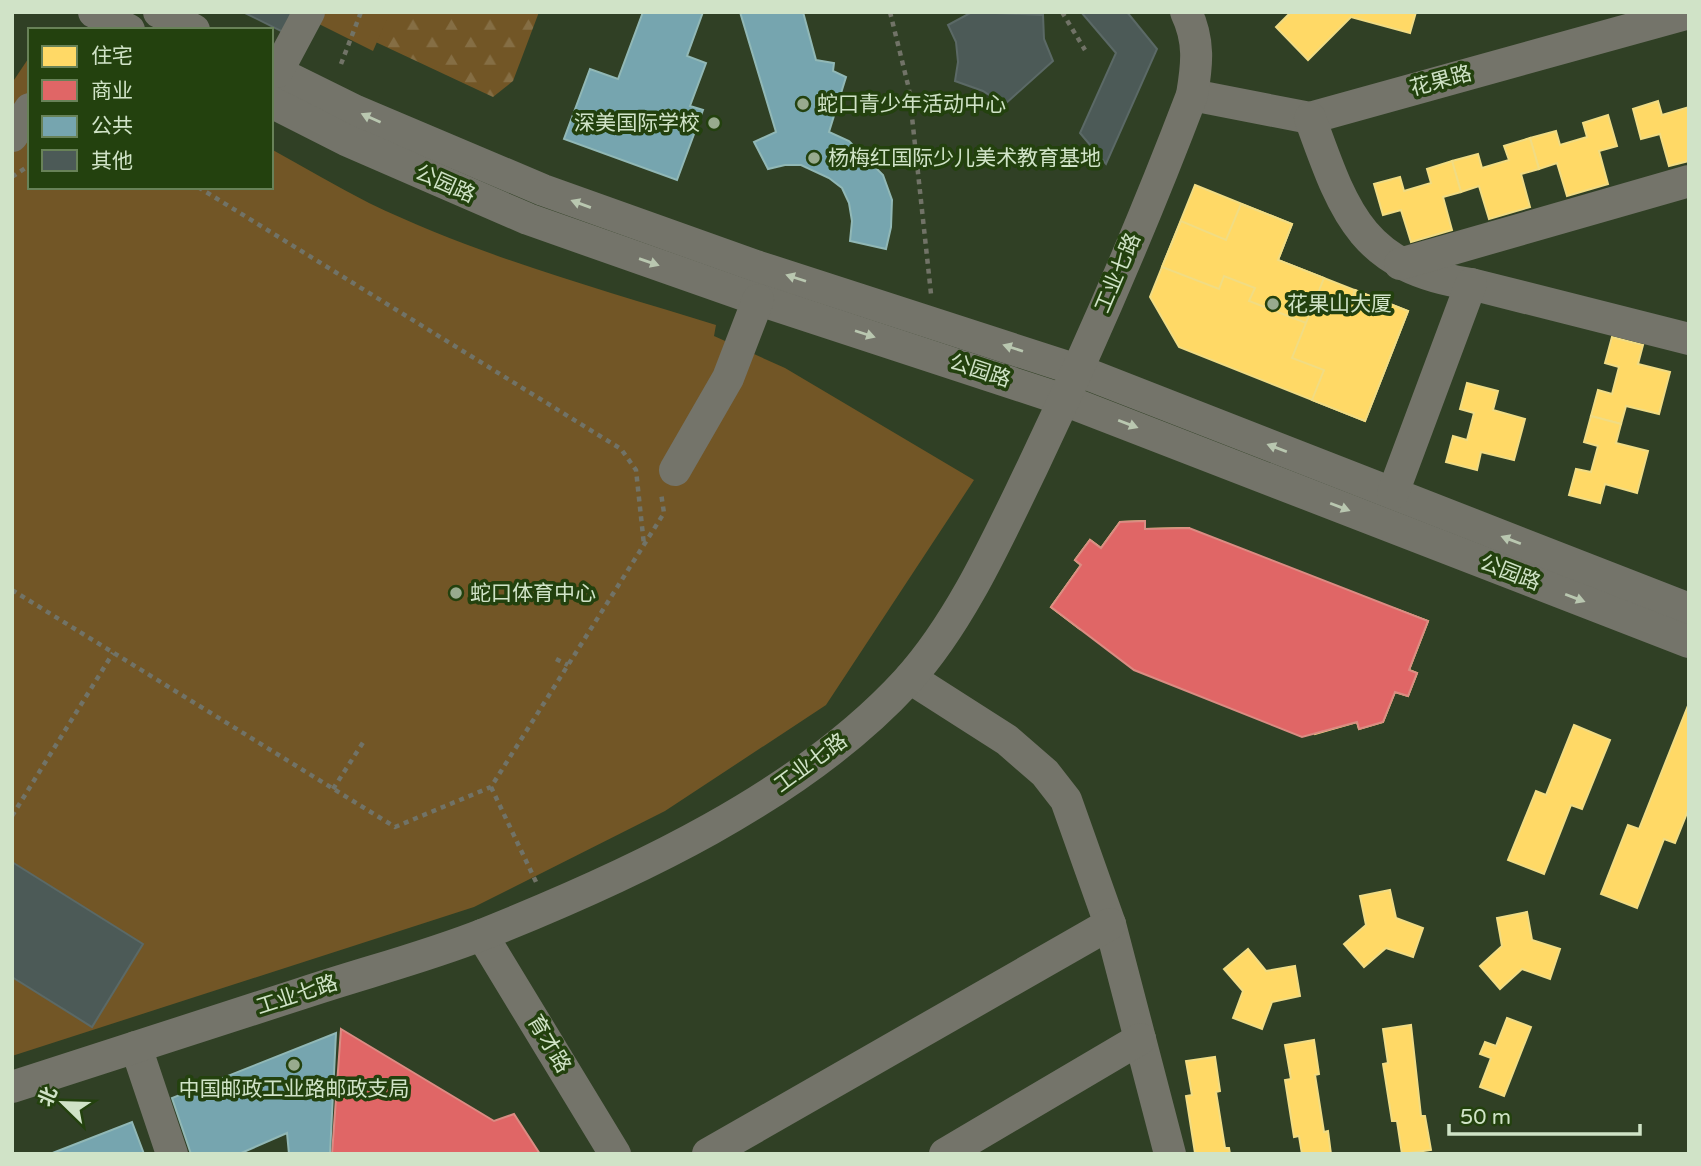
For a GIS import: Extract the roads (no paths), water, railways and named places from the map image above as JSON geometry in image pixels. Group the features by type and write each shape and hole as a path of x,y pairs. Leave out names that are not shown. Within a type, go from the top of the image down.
{"street":[{"path":"82,28 93,12 125,28"},
{"path":"159,12 190,28"},
{"path":"273,81 309,12"},
{"name":"工业七路","path":"12,1087 482,935 654,857 741,811 819,760 866,722 910,678 985,563 1064,400 1192,95 1197,65 1197,40 1186,12"},
{"name":"花果路","path":"1192,95 1310,118 1689,13"},
{"name":"公园路","path":"273,81 391,161 528,219 758,300 1064,400 1689,642"},
{"name":"公园路","path":"273,81 356,111 543,190 756,265 1077,370 1689,609"},
{"path":"12,136 28,112"},
{"path":"1310,118 1348,213 1371,242 1400,264 1435,279 1471,284 1689,339"},
{"path":"1400,264 1689,181"},
{"path":"1393,493 1471,284"},
{"path":"668,480 727,378 758,300"},
{"path":"910,678 1007,740 1045,773 1066,800 1110,924 1170,1154"},
{"path":"708,1154 1110,924"},
{"name":"育才路","path":"482,935 615,1154"},
{"path":"945,1154 1140,1039"},
{"path":"136,1047 172,1154"}],"place":[{"name":"蛇口青少年活动中心","path":"803,104"},
{"name":"深美国际学校","path":"714,123"},
{"name":"杨梅红国际少儿美术教育基地","path":"814,158"},
{"name":"花果山大厦","path":"1273,304"},
{"name":"蛇口体育中心","path":"456,593"},
{"name":"中国邮政工业路邮政支局","path":"294,1065"}]}
